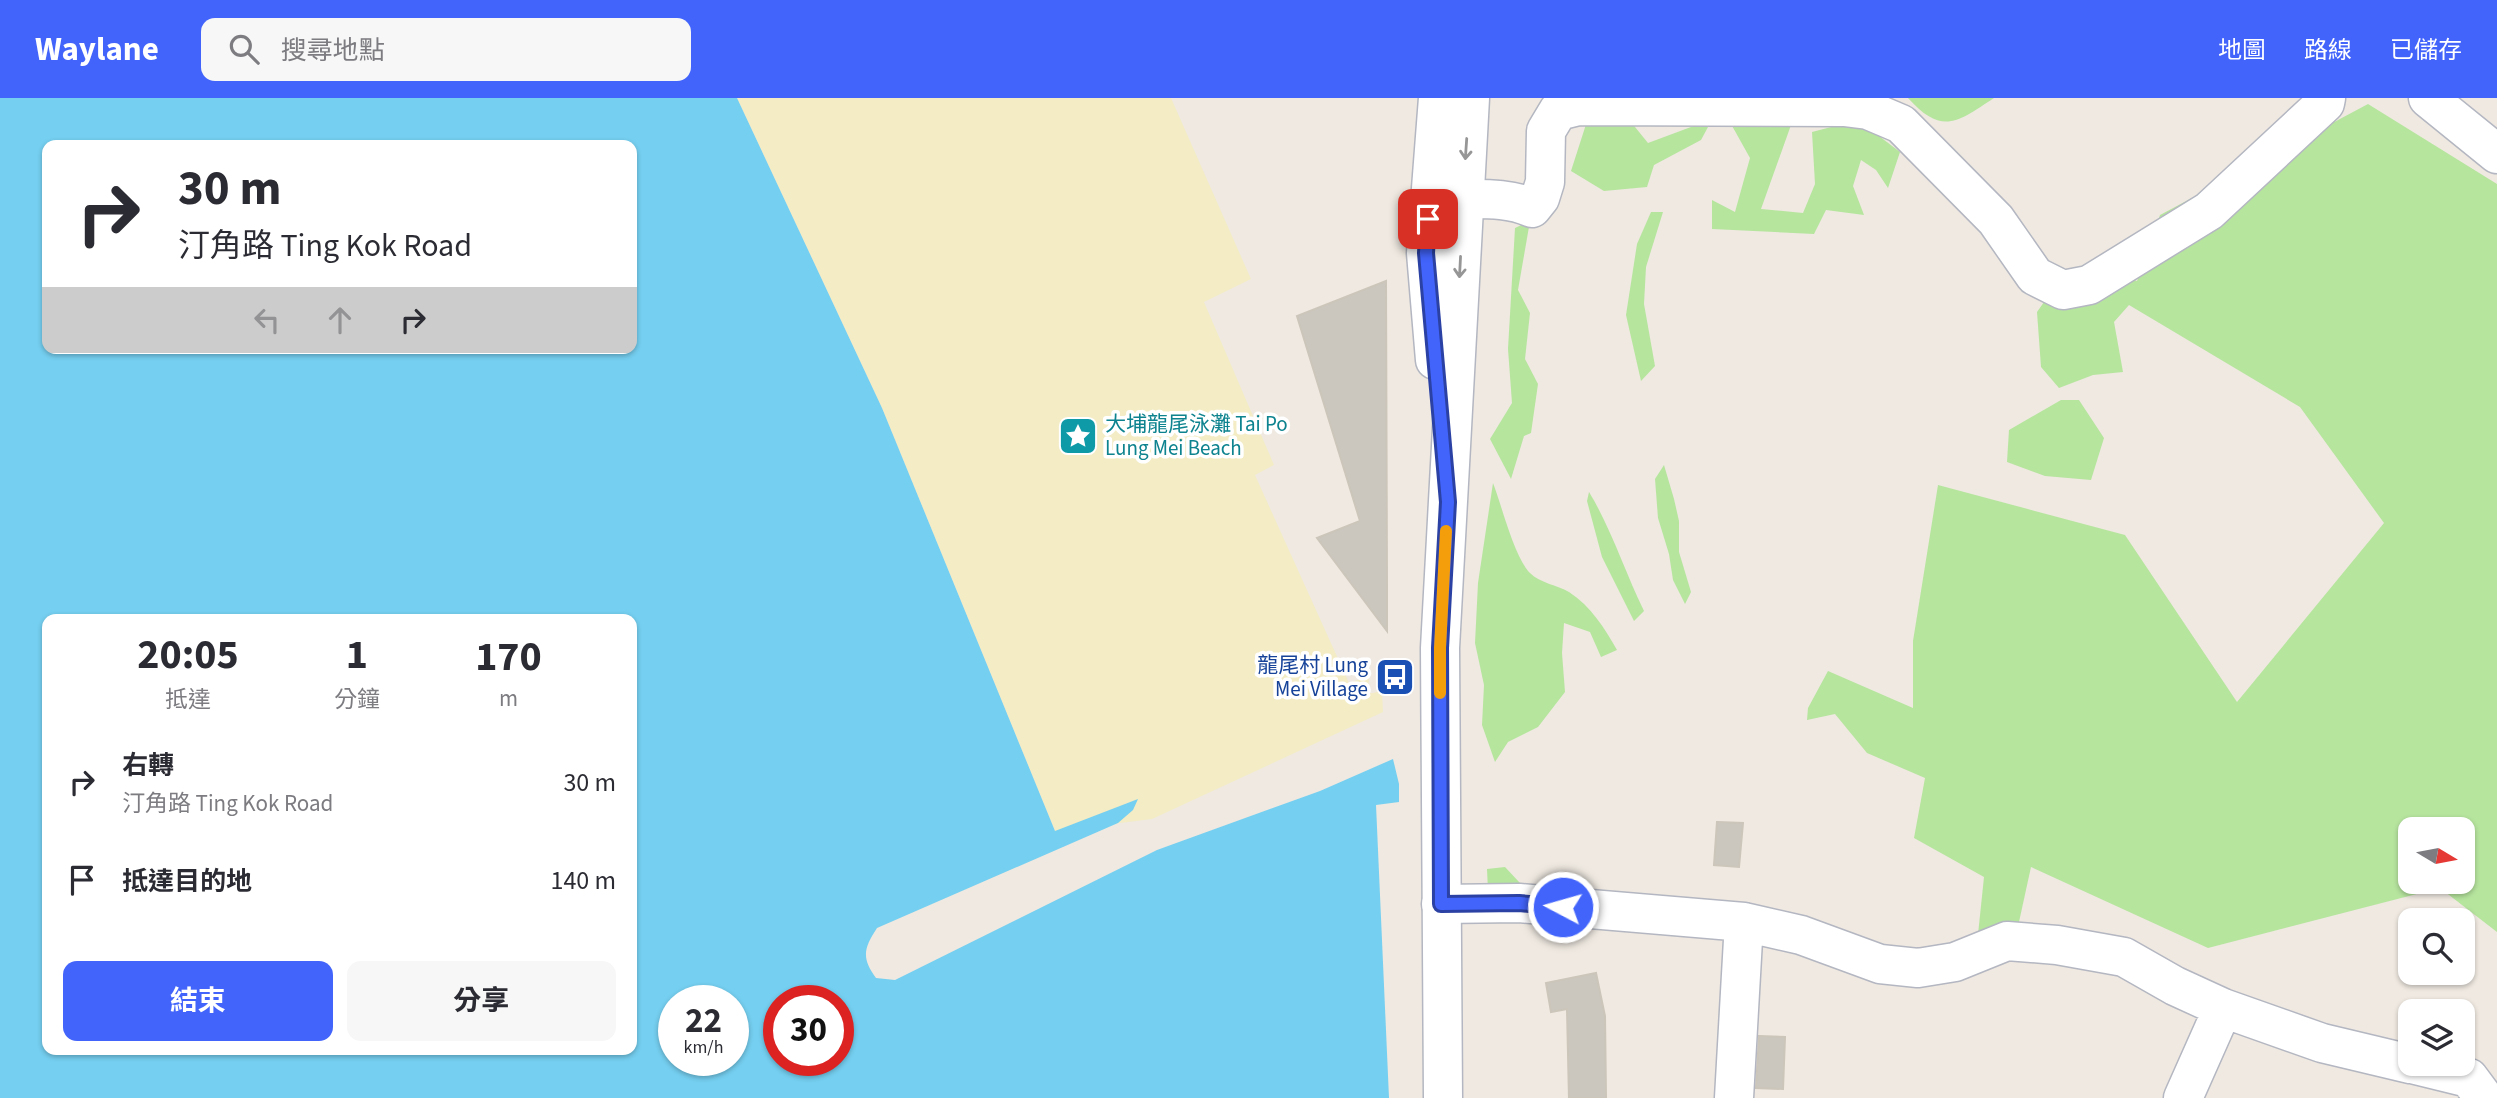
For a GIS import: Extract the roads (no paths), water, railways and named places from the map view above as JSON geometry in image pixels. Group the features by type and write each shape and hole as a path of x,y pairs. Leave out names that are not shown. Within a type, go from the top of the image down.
{"street":[{"path":"1438,98 1426,253 1448,502"},
{"path":"1443,1098 1440,648 1470,98"},
{"path":"1463,199 1520,202 1532,208 1540,198 1545,182 1546,131 1558,111 1578,106 1831,107 1868,110 1902,124 1996,220 2035,276 2063,290 2077,289 2090,285 2209,211 2325,103 2326,98"},
{"path":"2428,98 2497,154"},
{"path":"1441,904 1519,903 1744,922 1801,935 1880,964 1918,968 1955,962 2007,941 2057,945 2124,957 2175,986 2223,1008 2322,1043 2398,1061"},
{"path":"1734,1098 1744,922"},
{"path":"2183,1098 2223,1008"},
{"path":"2465,1076 2469,1077 2484,1098"}],"water":[{"path":"0,98 737,98 882,408 1055,831 1138,799 1133,810 1118,823 877,928 866,953 868,965 876,978 895,980 1157,850 1320,791 1393,759 1399,784 1399,802 1376,805 1389,1098 0,1098"}],"place":[{"name":"大埔龍尾泳灘 Tai Po Lung Mei Beach","path":"1078,436"},
{"name":"龍尾村 Lung Mei Village","path":"1395,677"}]}
